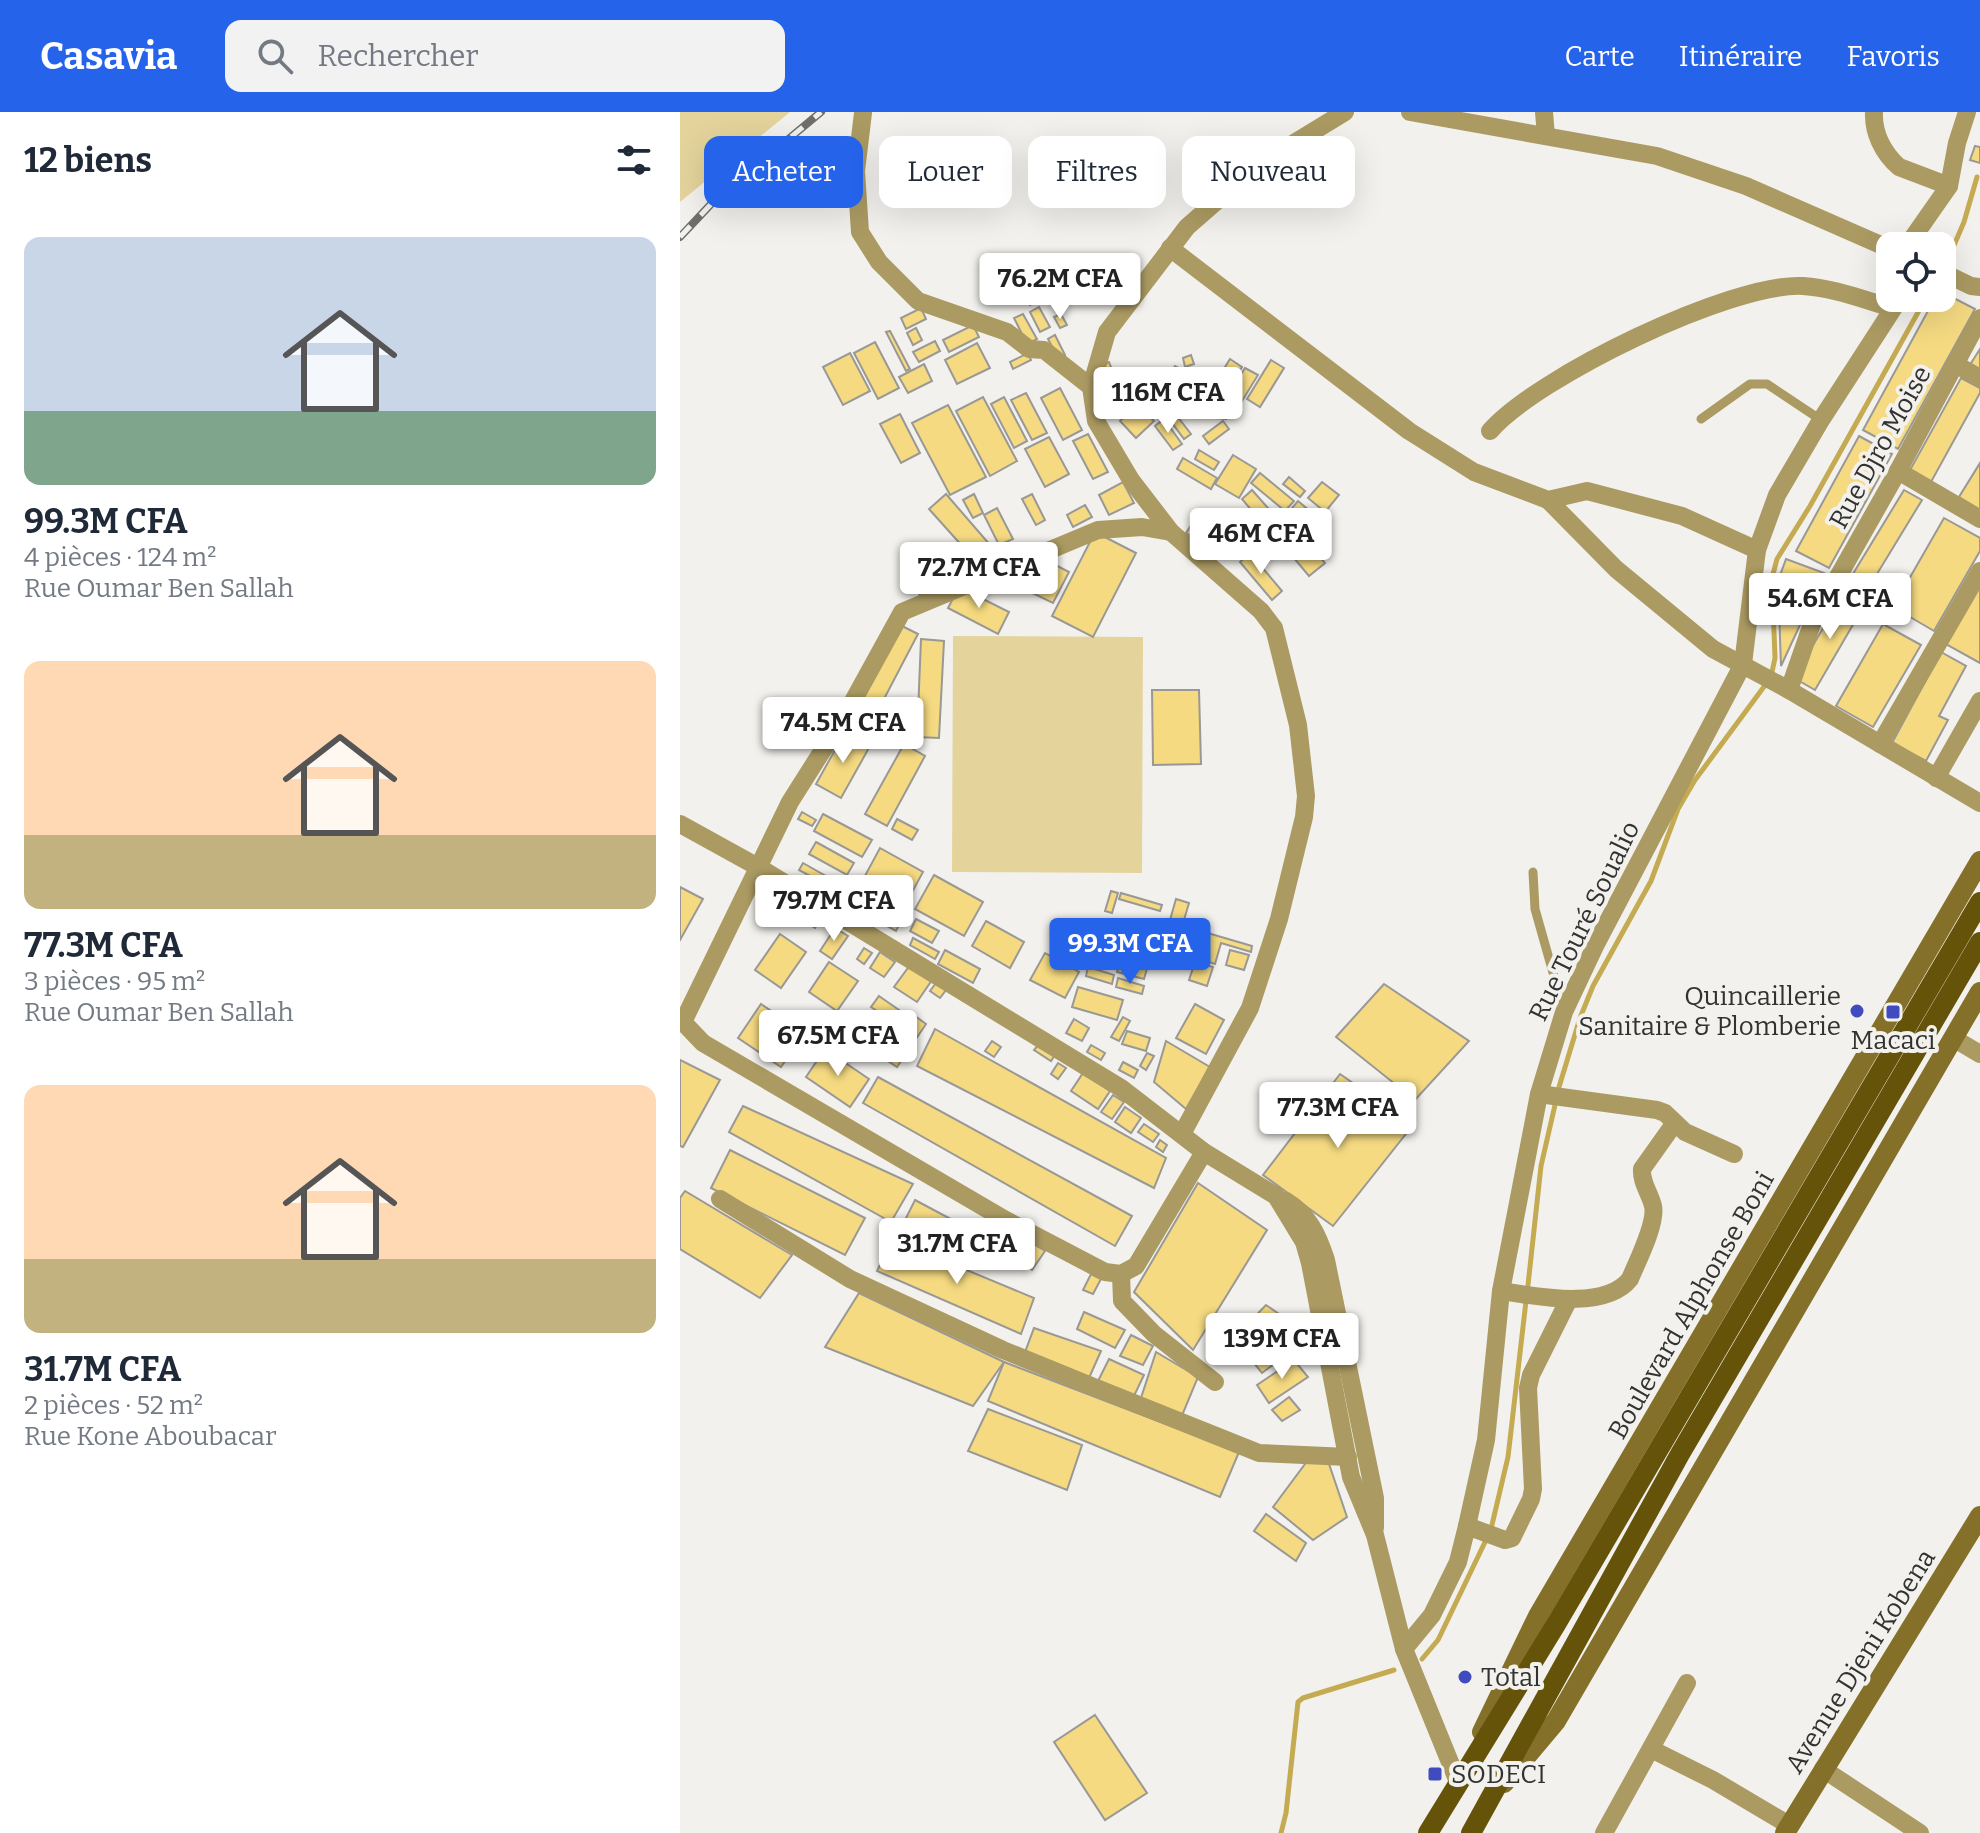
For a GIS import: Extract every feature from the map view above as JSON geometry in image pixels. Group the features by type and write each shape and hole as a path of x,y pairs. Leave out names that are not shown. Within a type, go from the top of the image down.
{"main road":[{"name":"Boulevard Alphonse Boni","path":"1471,1833 1980,902"},
{"name":"Boulevard Alphonse Boni","path":"1428,1833 1980,942"}],"street":[{"path":"1182,1134 1250,1008 1279,919 1304,817 1306,796 1298,725 1274,628 1261,611 1171,532 1131,480 1096,421 1091,387 1107,332 1187,227 1258,165 1345,112"},
{"path":"1410,112 1657,156 1746,186 1876,243"},
{"path":"1544,112 1546,136"},
{"path":"1874,112 1873,129 1899,167 1949,186"},
{"path":"1917,232 1949,186 1967,112"},
{"path":"863,113 856,171 860,232 879,262 918,301 1007,332 1029,349 1044,350 1091,387"},
{"path":"1170,248 1409,431 1474,472 1548,500 1616,569 1713,649 1789,690 1980,803"},
{"path":"1956,279 1980,287"},
{"path":"1490,431 1503,415 1569,371 1680,319 1758,290 1802,286 1876,299"},
{"name":"Rue Touré Soualio","path":"1404,1649 1432,1615 1458,1562 1486,1440 1501,1291 1539,1094 1564,1012 1743,664 1757,550 1777,495 1890,312"},
{"name":"Rue Djro Moise","path":"1789,690 1813,621 1980,318"},
{"path":"1955,364 1980,378"},
{"path":"1898,471 1980,519"},
{"path":"1548,500 1587,491 1682,516 1757,550"},
{"path":"1171,532 1142,527 1098,530 902,612 847,712 790,802 682,1021 703,1043 990,1211 1105,1272 1121,1274 1136,1266 1204,1152"},
{"path":"1880,744 1980,571"},
{"path":"1936,778 1980,701"},
{"path":"680,824 760,868 1121,1088 1204,1152 1290,1203 1309,1220 1326,1260 1375,1498 1375,1535"},
{"name":"Boulevard Alphonse Boni","path":"1458,1782 1538,1616 1973,889 1980,861"},
{"name":"Boulevard Alphonse Boni","path":"1487,1805 1556,1721 1980,992"},
{"path":"1953,1038 1980,1054"},
{"path":"1539,1094 1657,1110 1665,1113 1685,1132 1734,1154"},
{"path":"1501,1291 1568,1301 1623,1288 1630,1279 1653,1219 1654,1208 1643,1182 1642,1169 1674,1124"},
{"path":"1276,1196 1304,1242 1359,1500 1375,1535 1404,1649 1458,1782"},
{"path":"720,1199 850,1279 1003,1350 1259,1453 1348,1457"},
{"path":"1121,1274 1122,1301 1154,1334 1215,1382"},
{"path":"1467,1526 1505,1540 1512,1538 1531,1499 1528,1388 1531,1375 1568,1301"},
{"name":"Avenue Djeni Kobena","path":"1787,1829 1980,1516"},
{"path":"1604,1833 1687,1683"},
{"path":"1651,1749 1713,1780 1787,1829"},
{"path":"1823,1769 1920,1833"}],"lane":[{"path":"1701,419 1750,384 1767,384 1821,420"},
{"path":"1533,872 1535,909 1564,1012"}],"shaded area":[{"path":"680,112 790,112 761,136 704,136 704,182 680,202"},
{"path":"953,636 1143,637 1142,873 952,872"}],"building":[{"path":"1975,146 1980,147 1980,163 1970,160"},
{"path":"1040,294 1042,299 1030,305 1027,300"},
{"path":"1956,299 1975,309 1898,449 1863,430 1927,312 1956,312"},
{"path":"1039,307 1050,327 1040,332 1030,312"},
{"path":"921,308 926,319 906,329 901,318"},
{"path":"1023,314 1037,339 1027,344 1014,318"},
{"path":"1061,314 1067,325 1060,328 1054,317"},
{"path":"973,325 979,337 949,352 943,340"},
{"path":"916,328 922,340 913,345 907,333"},
{"path":"890,331 910,369 906,371 886,332"},
{"path":"1055,335 1065,355 1058,358 1048,339"},
{"path":"935,341 940,351 919,362 913,352"},
{"path":"875,342 899,388 878,399 854,353"},
{"path":"977,343 990,368 957,384 945,360"},
{"path":"1980,349 1980,379 1966,371"},
{"path":"850,353 870,391 843,405 823,367"},
{"path":"1028,353 1031,360 1013,369 1010,362"},
{"path":"1191,355 1194,364 1185,367 1183,358"},
{"path":"1230,359 1242,367 1218,406 1206,398"},
{"path":"1271,360 1284,368 1260,407 1247,399"},
{"path":"1109,362 1118,385 1110,387 1102,365"},
{"path":"924,364 932,381 908,393 899,377"},
{"path":"1175,366 1207,384 1200,397 1168,378"},
{"path":"1245,368 1258,375 1234,414 1221,407"},
{"path":"1134,371 1138,377 1132,382 1127,376"},
{"path":"1961,378 1980,388 1980,393 1931,482 1910,470"},
{"path":"1106,379 1111,392 1104,394 1100,381"},
{"path":"1153,385 1168,394 1161,407 1146,398"},
{"path":"1060,388 1082,430 1063,440 1041,398"},
{"path":"1130,389 1138,398 1120,416 1111,407"},
{"path":"1185,389 1195,403 1192,405 1182,391"},
{"path":"1026,393 1047,433 1032,440 1011,400"},
{"path":"983,397 1017,461 990,476 956,411"},
{"path":"1004,397 1027,441 1014,448 991,404"},
{"path":"1181,398 1189,410 1184,414 1175,402"},
{"path":"1137,404 1154,421 1136,438 1120,421"},
{"path":"948,405 986,477 950,495 912,423"},
{"path":"1170,407 1191,434 1184,439 1164,412"},
{"path":"1196,408 1226,411 1226,419 1195,416"},
{"path":"900,414 920,453 901,463 880,424"},
{"path":"1164,419 1182,444 1173,450 1155,426"},
{"path":"1223,421 1229,429 1209,444 1203,436"},
{"path":"1088,434 1108,472 1093,479 1073,441"},
{"path":"1859,436 1892,454 1829,568 1796,551"},
{"path":"1049,437 1069,474 1045,487 1025,449"},
{"path":"1199,450 1219,462 1214,470 1195,459"},
{"path":"1233,455 1256,469 1239,498 1215,484"},
{"path":"1183,458 1217,478 1211,489 1177,469"},
{"path":"1980,463 1980,510 1959,497"},
{"path":"1260,473 1294,501 1285,511 1251,483"},
{"path":"1289,477 1305,491 1300,497 1283,484"},
{"path":"1123,482 1134,503 1109,515 1099,495"},
{"path":"1322,482 1339,495 1325,512 1308,498"},
{"path":"1252,490 1275,516 1264,525 1242,499"},
{"path":"1904,490 1922,500 1866,592 1848,582"},
{"path":"946,494 997,553 981,567 929,509"},
{"path":"974,494 983,513 973,518 963,500"},
{"path":"1032,494 1045,520 1036,525 1022,499"},
{"path":"1298,501 1323,522 1313,534 1288,513"},
{"path":"1085,505 1092,517 1073,527 1067,515"},
{"path":"997,508 1013,539 999,545 984,515"},
{"path":"1220,512 1244,526 1239,535 1215,521"},
{"path":"1197,516 1236,539 1226,556 1186,533"},
{"path":"1944,518 1980,538 1980,551 1934,631 1893,607"},
{"path":"1274,522 1296,549 1289,554 1267,528"},
{"path":"1095,532 1136,553 1093,637 1052,616"},
{"path":"1258,533 1263,539 1259,543 1269,556 1262,562 1246,543"},
{"path":"1309,544 1325,563 1309,576 1293,557"},
{"path":"1250,553 1282,591 1272,600 1240,562"},
{"path":"932,556 947,573 921,596 906,579"},
{"path":"1038,556 1069,572 1053,603 1022,588"},
{"path":"1786,559 1824,573 1781,666 1778,581"},
{"path":"1980,585 1980,663 1946,644"},
{"path":"959,587 1009,612 998,634 948,608"},
{"path":"1844,592 1865,604 1815,690 1794,678"},
{"path":"898,624 918,634 873,720 853,710"},
{"path":"1883,624 1921,645 1873,727 1836,706"},
{"path":"921,639 944,641 939,738 917,737"},
{"path":"1941,652 1966,666 1939,716 1948,720 1926,761 1892,743"},
{"path":"1152,690 1199,690 1201,764 1153,765"},
{"path":"845,732 870,746 841,798 816,784"},
{"path":"904,744 925,756 887,826 865,814"},
{"path":"802,812 816,820 812,826 798,819"},
{"path":"823,814 872,840 862,857 814,831"},
{"path":"897,819 918,830 912,840 892,829"},
{"path":"816,842 854,863 847,875 809,854"},
{"path":"880,848 923,872 903,909 860,885"},
{"path":"803,863 849,889 845,895 799,870"},
{"path":"934,875 983,902 964,936 915,909"},
{"path":"680,887 703,899 680,940"},
{"path":"782,889 823,917 815,928 774,900"},
{"path":"1111,891 1118,893 1112,913 1105,911"},
{"path":"1121,893 1162,905 1160,911 1119,899"},
{"path":"1176,899 1189,903 1170,968 1157,965"},
{"path":"880,909 901,921 896,931 874,919"},
{"path":"916,919 939,931 932,943 910,931"},
{"path":"986,921 1024,942 1010,968 972,946"},
{"path":"835,928 848,936 832,959 820,951"},
{"path":"1194,929 1252,946 1251,952 1221,943 1215,964 1187,955"},
{"path":"780,934 806,952 781,988 755,970"},
{"path":"1100,936 1122,942 1114,969 1092,963"},
{"path":"913,938 939,952 935,959 910,945"},
{"path":"1125,943 1152,951 1144,979 1117,972"},
{"path":"864,948 872,953 864,964 857,959"},
{"path":"945,950 980,969 973,983 938,964"},
{"path":"1230,950 1249,955 1244,970 1226,965"},
{"path":"880,952 895,962 884,977 870,968"},
{"path":"1045,953 1079,972 1065,998 1030,980"},
{"path":"829,962 858,981 837,1011 809,992"},
{"path":"1195,962 1213,967 1207,986 1189,980"},
{"path":"910,965 932,980 917,1002 894,987"},
{"path":"1088,967 1114,975 1112,984 1086,976"},
{"path":"1118,978 1144,986 1142,994 1116,987"},
{"path":"936,983 946,990 940,998 930,991"},
{"path":"1384,984 1469,1041 1415,1100 1336,1037"},
{"path":"1078,987 1123,1000 1117,1020 1072,1007"},
{"path":"879,996 909,1017 902,1028 871,1007"},
{"path":"761,1004 804,1033 781,1067 738,1038"},
{"path":"1195,1004 1224,1020 1206,1054 1176,1038"},
{"path":"915,1016 926,1024 897,1067 873,1051 886,1031 899,1039"},
{"path":"1123,1017 1130,1021 1119,1041 1111,1037"},
{"path":"1074,1019 1089,1028 1082,1041 1066,1033"},
{"path":"849,1022 865,1033 860,1041 844,1030"},
{"path":"935,1029 1166,1158 1154,1188 917,1066"},
{"path":"1127,1031 1150,1038 1146,1051 1122,1044"},
{"path":"992,1041 1001,1047 994,1057 985,1051"},
{"path":"1166,1041 1210,1067 1186,1109 1154,1082"},
{"path":"1039,1044 1055,1055 1051,1061 1034,1050"},
{"path":"1091,1045 1105,1053 1101,1060 1087,1052"},
{"path":"825,1049 869,1079 850,1107 806,1077"},
{"path":"1147,1053 1154,1056 1146,1070 1140,1066"},
{"path":"680,1060 720,1080 683,1147 680,1146"},
{"path":"1123,1062 1138,1070 1134,1078 1119,1070"},
{"path":"1058,1063 1066,1068 1058,1079 1051,1074"},
{"path":"1083,1073 1110,1091 1098,1109 1071,1091"},
{"path":"1340,1074 1413,1125 1333,1226 1263,1175"},
{"path":"878,1077 1132,1216 1115,1246 863,1103"},
{"path":"1113,1095 1124,1102 1112,1119 1101,1112"},
{"path":"743,1106 913,1184 891,1222 729,1132"},
{"path":"1125,1107 1141,1118 1131,1133 1115,1122"},
{"path":"1144,1124 1159,1134 1153,1142 1138,1132"},
{"path":"1160,1140 1167,1145 1163,1152 1156,1147"},
{"path":"730,1150 865,1218 845,1255 711,1188"},
{"path":"1198,1183 1267,1230 1193,1350 1134,1292"},
{"path":"685,1191 792,1255 760,1298 680,1249 680,1198"},
{"path":"915,1200 962,1225 946,1253 899,1232"},
{"path":"966,1230 995,1245 982,1269 953,1256"},
{"path":"1017,1234 1045,1251 1032,1270 1006,1253"},
{"path":"892,1239 1034,1298 1021,1334 877,1271"},
{"path":"1091,1274 1101,1279 1093,1294 1083,1290"},
{"path":"859,1293 1004,1362 973,1406 825,1347"},
{"path":"1266,1305 1282,1316 1247,1353 1233,1339"},
{"path":"1084,1312 1125,1330 1115,1348 1077,1329"},
{"path":"1034,1328 1101,1351 1089,1378 1024,1355"},
{"path":"1131,1335 1153,1346 1143,1365 1120,1356"},
{"path":"1275,1345 1285,1356 1262,1373 1253,1362"},
{"path":"1156,1352 1198,1377 1181,1418 1140,1401"},
{"path":"1109,1359 1144,1375 1133,1398 1098,1381"},
{"path":"1294,1360 1308,1377 1269,1403 1257,1385"},
{"path":"1004,1362 1239,1452 1220,1497 988,1401"},
{"path":"1289,1397 1300,1410 1282,1421 1272,1410"},
{"path":"988,1409 1082,1445 1067,1490 968,1451"},
{"path":"1308,1460 1328,1461 1347,1517 1313,1540 1273,1507"},
{"path":"1266,1514 1306,1543 1296,1561 1254,1531"},
{"path":"1095,1715 1147,1793 1105,1820 1054,1742"}],"waterway":[{"path":"1956,241 1977,177"},
{"path":"1772,672 1775,658 1772,578 1777,559 1918,312"},
{"path":"1559,1087 1593,986 1651,881 1678,809 1695,780 1766,684"},
{"path":"1528,1285 1541,1166 1555,1105"},
{"path":"1491,1529 1508,1457 1526,1301"},
{"path":"1422,1659 1438,1640 1486,1540"},
{"path":"1281,1833 1298,1702 1394,1670"}],"railway":[{"path":"680,237 713,202 821,112"}],"place":[{"name":"Quincaillerie Sanitaire & Plomberie","path":"1857,1011"},
{"name":"Macaci","path":"1893,1012"},
{"name":"Total","path":"1465,1677"},
{"name":"SODECI","path":"1435,1774"}]}
